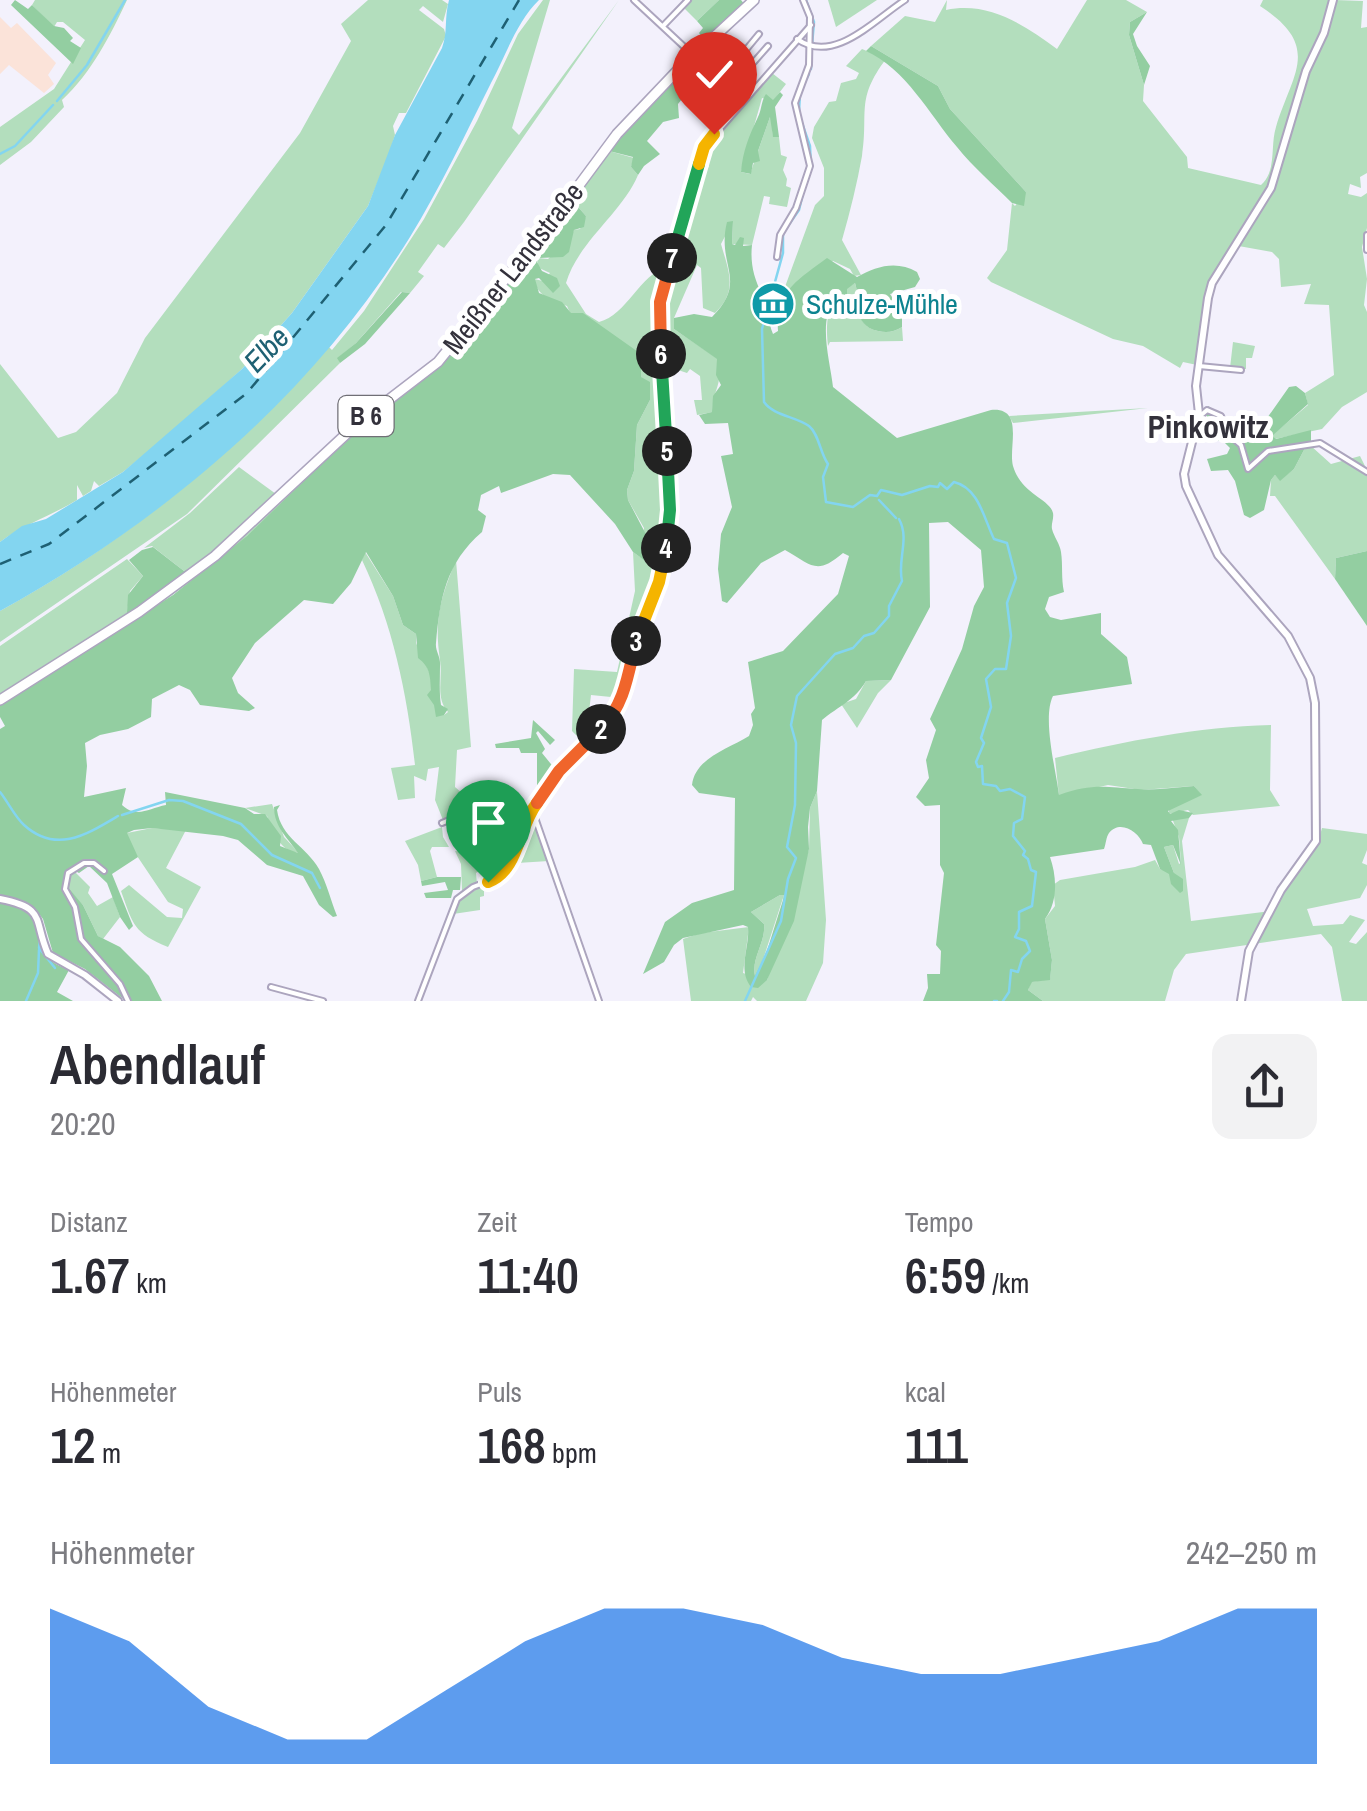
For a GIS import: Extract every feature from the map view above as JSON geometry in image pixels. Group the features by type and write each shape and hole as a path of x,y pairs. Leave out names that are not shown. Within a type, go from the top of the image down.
{"main road":[{"name":"B 6","path":"694,55 754,0"},
{"name":"Meißner Landstraße","path":"0,700 139,612 201,567 242,534 356,425 438,362 558,215 617,134 694,55"}],"street":[{"path":"634,0 694,55"},
{"path":"663,26 688,0"},
{"path":"778,257 780,235 796,208 810,166 795,103 808,70 811,47 811,25 803,0"},
{"path":"797,39 823,49 839,44 906,0"},
{"path":"1240,1001 1245,964 1254,942 1281,890 1316,841 1315,703 1310,678 1288,636 1210,542 1186,486 1185,465 1201,409 1200,362 1212,283 1270,188 1333,0"},
{"path":"418,1001 455,902 462,894 508,869 527,814 559,771 618,708 636,641 659,582 670,520 659,315 663,291 704,147 811,25"},
{"path":"735,63 760,34"},
{"path":"709,41 746,71 768,46"},
{"path":"1367,235 1367,250"},
{"path":"1200,362 1241,370"},
{"path":"1201,409 1221,416 1228,434 1241,445 1248,469 1268,451 1320,443 1367,472"},
{"path":"442,823 490,803 520,808 527,814"},
{"path":"532,809 599,1001"},
{"path":"104,871 94,863 84,863 68,872 64,889 75,907 80,939 120,984 128,1001"},
{"path":"0,899 31,910 42,924 48,954 85,975 118,1001"},
{"path":"271,987 323,1001"}],"shaded area":[{"path":"0,17 11,28 17,23 56,63 48,75 54,84 44,93 9,65 0,74"}],"green space":[{"path":"15,0 28,9 32,5 54,26 64,28 73,38 70,41 81,48 73,64 11,5"},
{"path":"35,0 127,0 91,66 62,100 64,107 31,142 0,165 0,127 54,89 85,40 63,22 54,27 32,5"},
{"path":"368,0 442,0 448,4 443,22 423,6 419,10 444,29 446,36 406,113 399,113 393,126 395,135 368,206 292,313 242,369 123,472 99,486 94,481 91,491 83,496 77,485 77,500 0,542 0,364 58,438 76,432 117,393 145,338 300,133 351,41 341,24"},
{"path":"543,0 550,0 512,128 519,135 619,0 464,222 444,248 438,244 418,272 424,276 410,293 401,292 338,358 340,363 187,514 0,642 0,611 91,556 176,494 256,424 329,347 332,350 364,311 424,219 518,34"},
{"path":"689,0 719,0 697,21 683,7"},
{"path":"719,0 741,0 745,5 705,41 697,21"},
{"path":"828,0 877,0 836,27"},
{"path":"947,0 946,10 991,12 1019,24 1057,49 1087,0 1126,0 1147,12 1130,22 1129,35 1144,85 1143,101 1187,157 1188,168 1261,185 1269,173 1274,134 1298,62 1291,35 1260,6 1263,0 1331,0 1308,76 1335,0 1363,1 1361,28 1367,27 1367,173 1360,177 1361,188 1350,184 1348,194 1361,197 1367,193 1367,228 1362,247 1367,279 1367,392 1342,407 1322,429 1275,439 1271,436 1308,405 1305,393 1334,375 1329,305 1304,304 1311,284 1281,287 1279,259 1272,252 1233,245 1211,281 1197,365 1183,362 1180,368 1143,346 1113,339 991,282 987,278 1007,250 1012,203 1015,206 1026,192 950,109 938,86 871,46 905,16 935,22"},
{"path":"1147,12 1133,34 1150,66 1144,85 1129,35 1130,22"},
{"path":"871,46 938,86 950,109 1026,192 1024,206 1012,203 970,162 905,81 866,51"},
{"path":"862,49 886,59 867,96 862,156 842,240 861,275 854,276 850,269 833,261 782,295 815,205 824,196 824,168 812,138 814,127 829,102 836,101 841,83 856,79 859,73 846,66"},
{"path":"700,51 719,69 704,71 678,104 679,118 663,122 647,141 660,154 638,175 631,167 633,157 609,151 624,129"},
{"path":"772,73 786,84 773,101 762,98 741,172 750,174 771,114 773,136 779,137 781,155 787,157 783,170 786,186 791,188 787,207 769,204 770,197 764,196 752,245 732,244 733,221 721,244 730,281 727,297 715,313 703,308 701,268 697,265 674,318 674,329 718,359 713,412 697,415 694,400 702,400 700,376 690,369 687,373 663,365 662,300 709,143"},
{"path":"780,92 783,95 775,107 779,137 773,137 770,117 758,151 760,161 753,163 751,174 741,172 764,97 766,94 773,100"},
{"path":"609,151 634,158 631,167 638,175 622,202 580,254 566,283 586,314 599,322 618,312 649,278 668,266 659,296 658,319 668,522 663,565 634,644 621,698 591,695 589,737 584,743 572,731 574,669 617,672 635,591 633,552 640,557 644,528 628,500 627,490 634,471 637,425 650,400 641,377 592,320 570,313 567,306 546,297 534,279 543,281 550,273 537,267 538,258 548,259 574,230 580,229 586,216 572,200"},
{"path":"572,200 586,216 584,227 574,230 569,252 563,257 539,258 537,262 542,271 557,278 560,286 553,293 539,278 535,279 539,293 562,302 571,313 583,313 641,354 641,377 650,382 650,400 637,425 634,471 627,490 628,500 651,544 644,560 633,552 615,524 570,475 553,474 501,493 499,486 481,495 478,510 486,516 482,532 460,556 443,596 436,646 441,705 448,709 444,715 436,717 427,695 431,690 430,676 418,658 416,634 403,625 393,596 366,552 351,583 333,604 304,600 255,643 232,678 238,693 255,708 249,711 200,705 190,690 179,685 152,699 151,717 85,743 84,797 126,788 122,805 133,811 166,805 165,792 245,808 254,814 265,814 281,836 280,846 298,853 276,821 274,807 280,805 277,810 283,828 319,869 337,916 319,905 303,876 267,865 238,840 152,828 134,830 127,833 138,857 112,874 133,926 129,930 107,883 89,866 79,873 73,870 66,885 83,905 98,936 120,947 149,976 162,1001 126,1001 85,969 53,953 43,919 36,910 0,898 0,729 5,726 0,704 173,595 247,536 339,447 448,357"},
{"path":"733,221 732,244 740,237 744,238 743,246 752,245 753,271 773,334 778,331 785,296 798,280 827,258 857,277 887,266 917,272 920,279 915,287 890,294 902,312 902,327 893,331 870,328 860,318 855,283 847,289 847,298 836,298 826,328 833,387 897,438 991,410 1008,415 1013,430 1013,466 1022,483 1051,508 1052,529 1061,552 1064,592 1049,597 1045,609 1050,617 1061,620 1101,613 1101,634 1127,657 1132,684 1053,696 1049,730 1059,795 1090,787 1152,790 1194,786 1202,795 1168,811 1193,813 1189,818 1171,821 1178,830 1181,865 1173,845 1164,847 1174,873 1183,879 1180,893 1171,884 1169,874 1160,869 1151,845 1143,844 1124,827 1109,833 1104,849 1050,857 1055,889 1045,919 1052,960 1050,980 1032,982 1028,990 1043,1001 923,1001 928,988 927,974 940,974 941,951 936,945 944,873 940,865 940,805 925,806 916,797 929,778 926,760 936,730 930,719 962,649 974,606 984,587 981,550 948,522 929,523 930,607 891,680 866,681 852,698 822,720 817,791 808,827 809,849 794,921 767,980 758,988 751,987 747,980 744,965 748,927 743,925 683,938 664,962 643,974 665,922 692,903 734,890 735,798 699,793 692,785 694,776 714,755 749,736 755,708 748,662 783,651 838,594 849,556 843,553 826,564 814,566 785,550 761,563 727,603 722,601 718,569 721,534 732,507 721,456 733,454 728,423 705,424 699,415 712,412 713,396 721,385 716,375 717,359 674,329 674,318 694,314 712,317 723,304 730,282 725,250 727,222","holes":["784,895 766,954 755,976 764,924 751,912"]},
{"path":"855,283 864,324 884,332 902,327 903,341 830,342 828,346 830,309 839,295"},
{"path":"402,292 410,293 365,344 340,363 337,358 356,343"},
{"path":"1233,342 1255,346 1252,358 1246,358 1246,369 1230,368"},
{"path":"441,357 205,562 184,571 152,546 144,548 190,513 239,467 276,494 356,418"},
{"path":"446,357 347,441 224,556 143,615 0,704 155,604 360,423"},
{"path":"1296,386 1305,393 1308,404 1272,436 1276,439 1311,430 1311,446 1305,448 1294,469 1280,481 1275,475 1264,510 1250,518 1244,515 1228,470 1211,471 1207,459 1227,454 1230,448 1223,441 1212,440 1216,429 1206,415 1208,406 1226,418 1265,421 1289,387"},
{"path":"1148,408 1013,423 1009,416"},
{"path":"1311,446 1331,464 1360,456 1367,470 1367,551 1336,558 1335,579 1275,496 1270,496 1275,475 1280,480 1294,469 1305,448"},
{"path":"153,547 184,571 200,563 157,598 12,688 127,612 128,595 143,576 129,560"},
{"path":"1367,551 1367,626 1335,579 1336,558"},
{"path":"365,552 393,596 403,625 416,634 430,674 434,704 444,715 448,712 441,694 438,621 456,560 471,747 457,750 455,787 476,805 443,820 435,800 439,767 428,769 426,781 414,776 415,798 398,800 391,768 415,765 412,738 397,660 362,560"},
{"path":"127,559 143,576 130,591 127,612 0,698 0,646"},
{"path":"891,680 878,693 857,728 841,704 856,699 866,681"},
{"path":"533,720 555,740 550,745 536,733 545,749 542,753 555,769 537,799 537,753 496,748 495,744 531,738"},
{"path":"1271,725 1270,790 1280,806 1169,814 1169,808 1201,795 1194,786 1141,790 1108,785 1059,796 1055,758 1162,736"},
{"path":"817,791 826,920 823,963 806,1001 757,1001 753,997 751,1001 691,1001 683,939 701,933 749,927 743,973 767,980 809,849 810,808"},
{"path":"272,804 284,837 299,853 282,845 267,816 245,808"},
{"path":"531,816 549,861 517,863 511,872 527,817"},
{"path":"1172,818 1189,818 1182,841 1191,921 1271,911 1317,846 1322,828 1367,834 1362,863 1367,865 1367,885 1360,898 1307,909 1313,926 1343,924 1350,915 1365,920 1349,942 1356,944 1367,932 1367,1001 1342,1001 1332,947 1321,934 1186,954 1174,970 1165,1001 1043,1001 1028,990 1031,982 1050,979 1052,960 1045,919 1055,906 1053,885 1060,880 1155,860 1160,869 1174,873 1164,847 1173,845 1181,863 1179,837"},
{"path":"442,827 449,847 432,847 437,877 421,881 418,865 405,841"},
{"path":"152,828 186,830 166,868 201,887 168,947 136,926 121,891 129,885 167,917 182,918 183,909 168,902 127,841 127,833"},
{"path":"455,851 480,854 489,865 476,873 477,884 462,891 461,864"},
{"path":"73,870 90,887 88,893 97,906 113,897 120,917 103,939 83,905 66,886"},
{"path":"461,877 460,890 453,890 451,898 426,898 424,893 448,890 445,882 422,886 421,881"},
{"path":"484,885 480,910 453,914 460,899"},
{"path":"784,895 755,976 764,924 751,912"},
{"path":"0,903 17,907 34,918 42,949 50,960 69,970 57,992 73,1001 0,1001"}],"water":[{"name":"Elbe","path":"449,0 539,0 518,28 421,218 371,295 280,402 229,450 119,537 0,611 0,542 22,526 46,519 123,472 242,369 292,313 368,206 395,135 442,48"}],"waterway":[{"path":"57,101 87,65 125,0"},
{"path":"806,0 814,22 811,57"},
{"path":"805,82 809,74"},
{"path":"799,111 800,94"},
{"path":"0,154 15,146 53,105"},
{"path":"802,123 810,146 811,168"},
{"path":"805,185 799,210 783,233 783,253 762,329 764,402 809,426 815,434 828,464 823,477 826,502 853,507 870,495 877,496 881,490 902,495 938,487 940,483 947,489 954,482 962,485 980,505 994,539 1007,543 1016,578 1007,603 1011,636 1006,669 995,669 986,679 991,707 976,762 978,767 982,766 983,784 996,786 1000,791 1010,789 1025,797 1022,819 1014,823 1013,836 1025,851 1023,855 1031,870 1036,872 1032,906 1019,912 1015,937 1026,941 1030,951 1018,972 1011,970 1009,992 1003,1001"},
{"path":"879,500 896,518"},
{"path":"745,1001 781,921 796,858 787,847 795,805 796,743 791,725 797,696 835,654 853,648 889,616 889,606 902,581 903,534 899,519"},
{"path":"0,792 24,825 48,839 71,839 118,816"},
{"path":"122,815 169,800 183,801 241,824 272,855 312,873 320,888"},
{"path":"40,940 39,948 55,968"},
{"path":"26,1001 38,973 39,950"}],"ferry route":[{"path":"0,564 49,544 247,393 386,225 519,0"}],"place":[{"name":"Schulze-Mühle","path":"773,304"}],"district":[{"name":"Pinkowitz","path":"1208,426"}],"route":[{"path":"488,882 508,869 527,814 559,771 618,708 636,641 659,582 670,510 660,302 702,152 714,134"}]}
